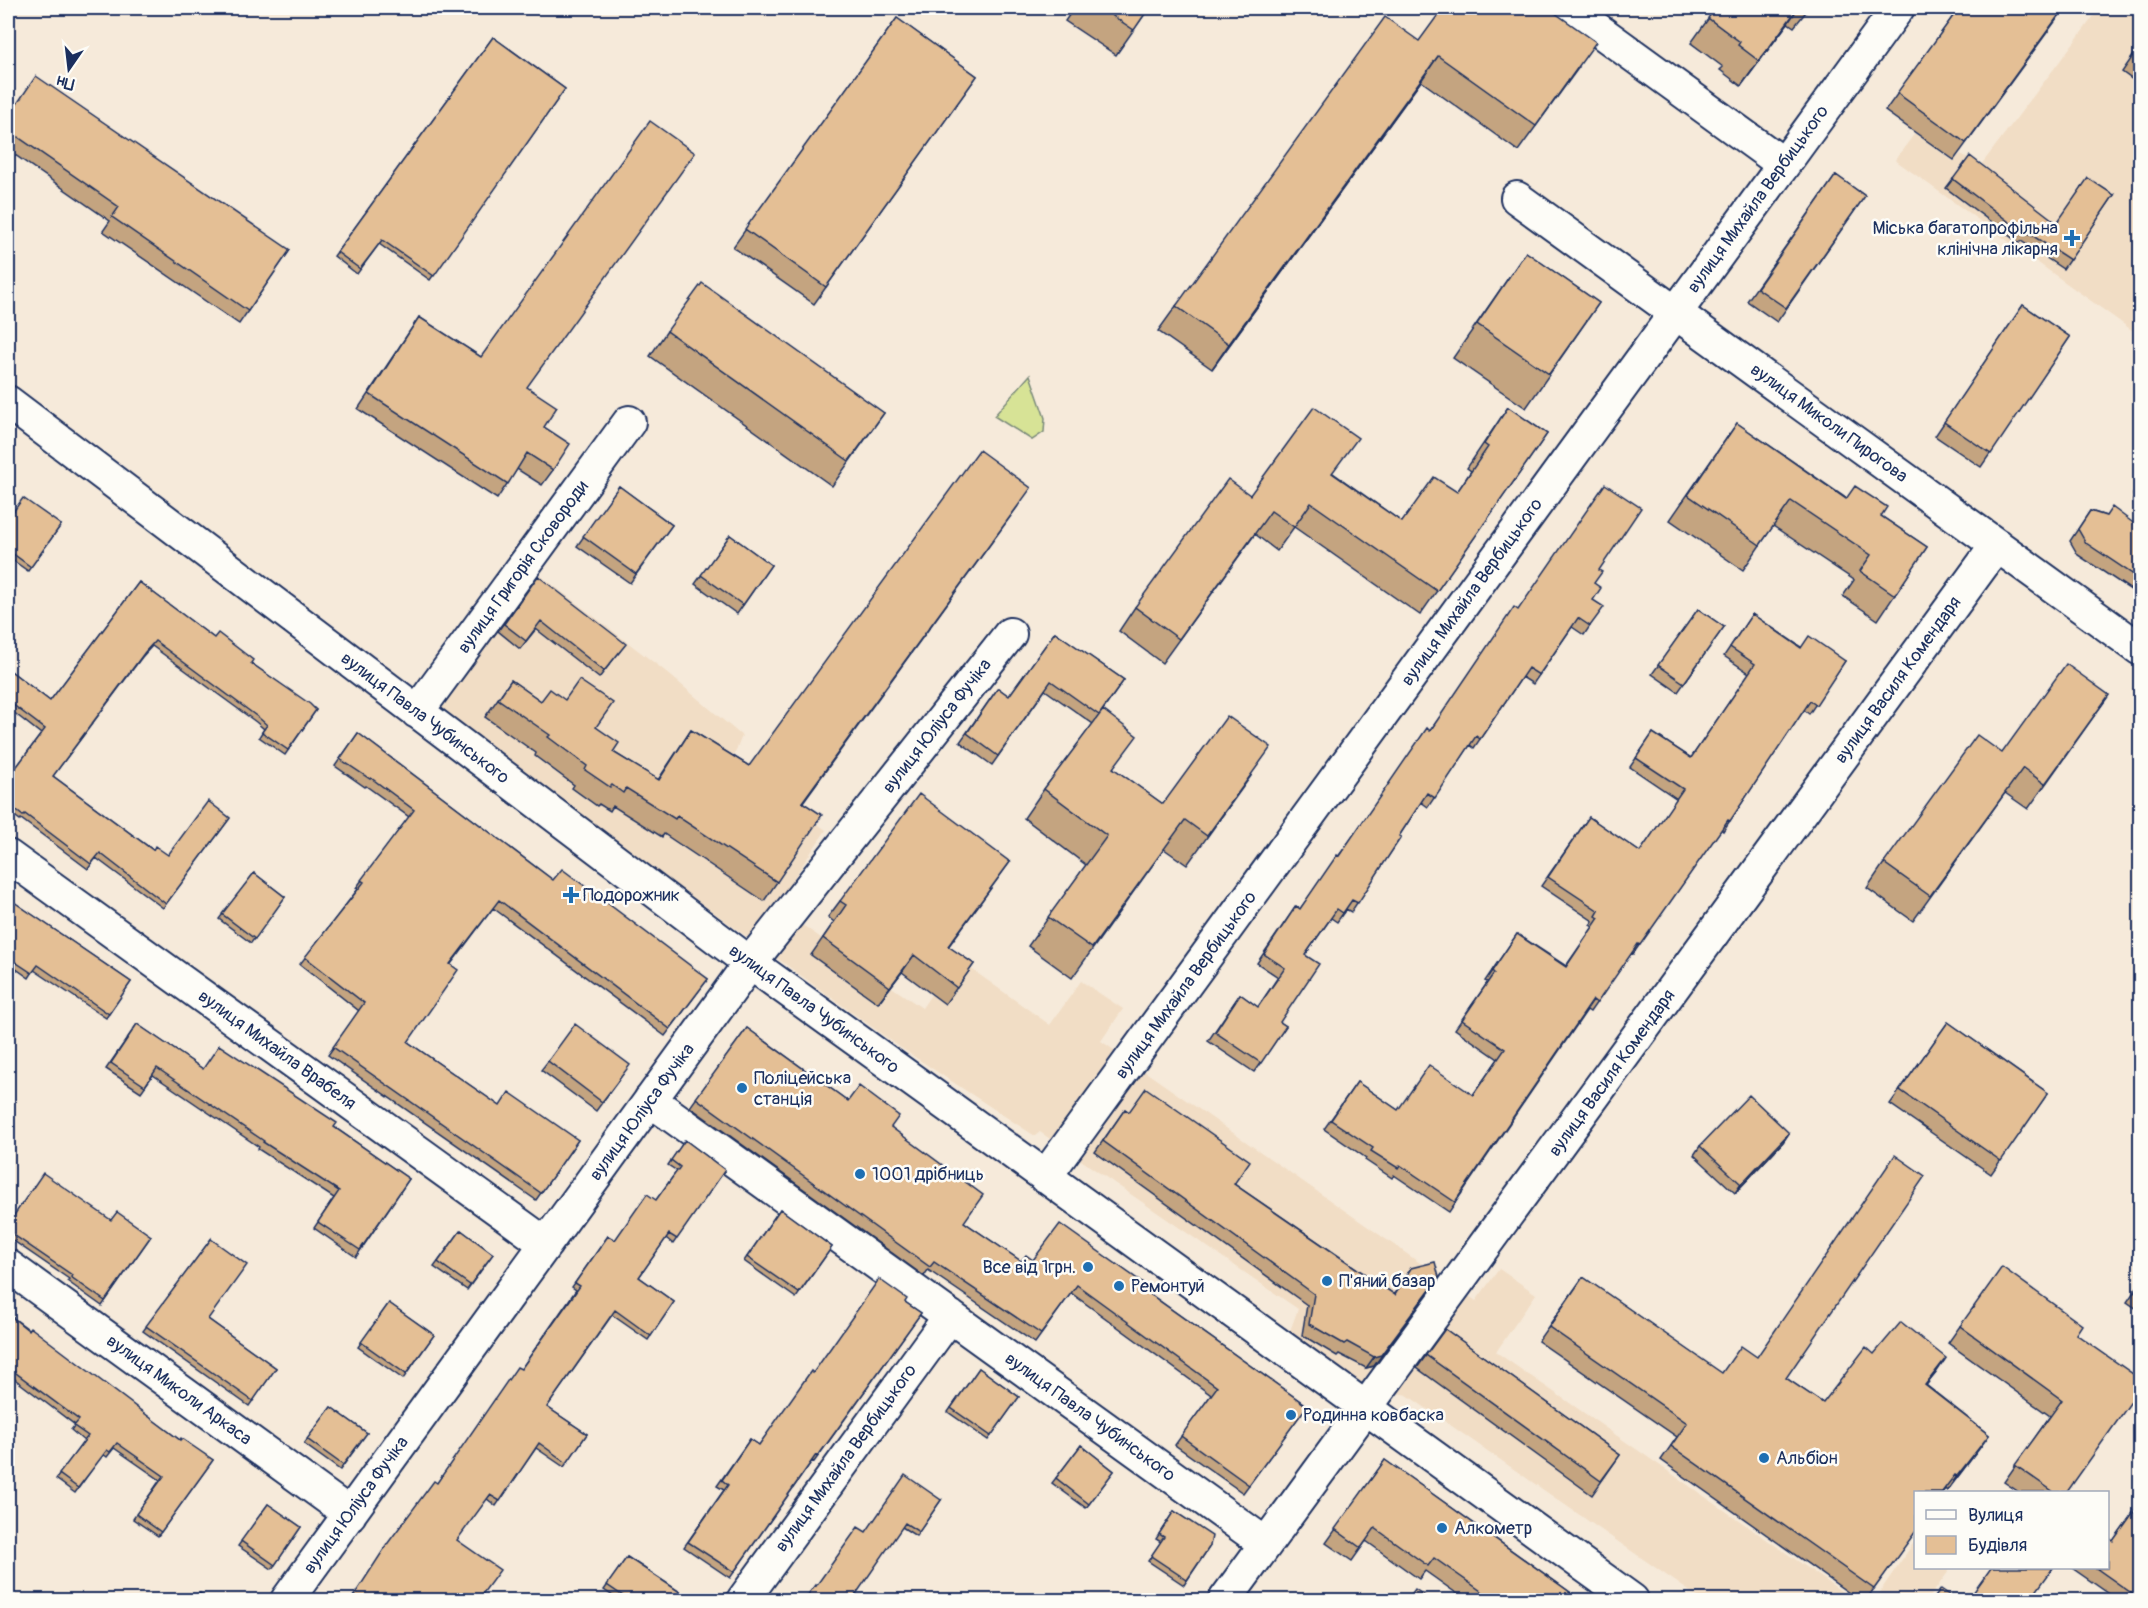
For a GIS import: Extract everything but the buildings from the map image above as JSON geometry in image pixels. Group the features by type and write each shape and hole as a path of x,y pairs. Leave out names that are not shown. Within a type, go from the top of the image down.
{"street":[{"path":"1568,8 1784,165"},
{"name":"вулиця Михайла Вербицького","path":"1046,1177 1898,8"},
{"name":"вулиця Миколи Пирогова","path":"1517,198 2140,649"},
{"name":"вулиця Павла Чубинського","path":"11,413 417,712 750,963 1632,1600"},
{"name":"вулиця Григорія Сковороди","path":"417,712 629,422"},
{"name":"вулиця Василя Комендаря","path":"1226,1600 1997,545"},
{"name":"вулиця Юліуса Фучіка","path":"287,1600 750,963 1010,634"},
{"name":"вулиця Михайла Врабеля","path":"8,856 546,1244"},
{"name":"вулиця Павла Чубинського","path":"650,1100 1266,1544"},
{"name":"вулиця Миколи Аркаса","path":"8,1266 350,1514"},
{"name":"вулиця Михайла Вербицького","path":"743,1600 950,1316"}],"shaded area":[{"name":"Міська багатопрофільна клінічна лікарня","path":"2100,8 2140,8 2140,336 1895,160 1915,133 1953,161 1961,154 1981,165"},
{"name":"П'яний базар","path":"528,566 665,671 742,736 731,763 826,830 775,906 922,1008 956,958 1050,1025 1081,981 1123,1009 1101,1041 1420,1263 1476,1301 1499,1269 1536,1294 1496,1352 1854,1600 1702,1600 1407,1395 1362,1386 1287,1339 1298,1309 1040,1132 1035,1136 901,1048 430,707"},
{"path":"1914,1542 1914,1569 1950,1569 1928,1600 1874,1600"}],"green space":[{"path":"1030,375 1045,418 1044,432 1032,440 994,416"}],"place":[{"name":"Міська багатопрофільна клінічна лікарня","path":"2072,238"},
{"name":"Подорожник","path":"571,895"},
{"name":"Поліцейська станція","path":"742,1088"},
{"name":"1001 дрібниць","path":"860,1174"},
{"name":"Все від 1грн.","path":"1088,1267"},
{"name":"П'яний базар","path":"1327,1281"},
{"name":"Ремонтуй","path":"1119,1286"},
{"name":"Родинна ковбаска","path":"1291,1415"},
{"name":"Альбіон","path":"1764,1458"},
{"name":"Алкометр","path":"1442,1528"}]}
